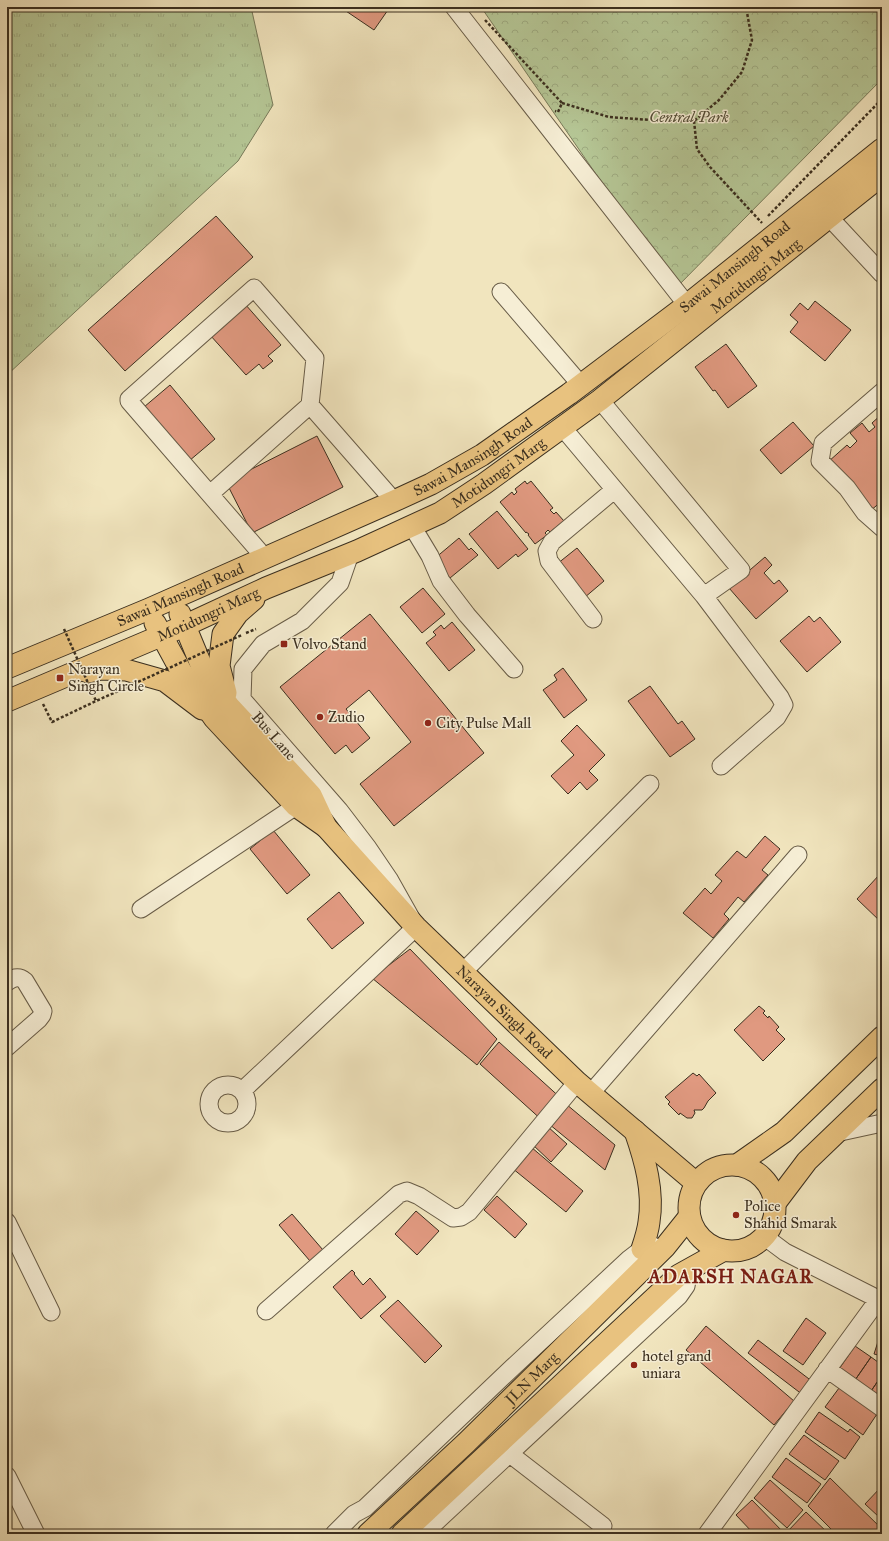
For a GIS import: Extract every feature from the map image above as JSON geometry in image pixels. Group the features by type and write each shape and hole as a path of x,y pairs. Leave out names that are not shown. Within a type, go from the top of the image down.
{"main road":[{"name":"Sawai Mansingh Road","path":"7,668 175,598 394,501 431,484 482,455 581,385 687,305 764,229 882,149"},
{"name":"Motidungri Marg","path":"60,678 184,626 266,588 350,554 440,513 563,428 600,400 882,175"},
{"path":"221,712 219,666 223,634 238,613 266,588"},
{"path":"175,598 184,626 221,712 296,806 326,827"},
{"path":"149,609 161,635 181,671 195,689 312,794 326,827"},
{"path":"7,701 60,678 101,669 126,670 164,682 221,712"},
{"name":"Narayan Singh Road","path":"326,827 416,927 584,1088 696,1183"},
{"path":"737,1165 784,1132 882,1038"},
{"path":"776,1202 807,1161 882,1089"},
{"path":"634,1130 646,1164 650,1196 650,1222 642,1249"},
{"path":"737,1165 749,1168 762,1176 771,1188 776,1202 775,1218 769,1231 758,1244 743,1251 733,1252 716,1248 702,1240 695,1231 689,1217 690,1197 696,1183 708,1171 721,1166 737,1165"},
{"name":"JLN Marg","path":"368,1534 466,1442 665,1247 689,1217"},
{"name":"JLN Marg","path":"402,1534 503,1449 679,1275 724,1250"}],"street":[{"path":"454,7 687,305"},
{"path":"829,217 882,274"},
{"path":"210,494 310,405 315,358 254,288 129,399 129,401 265,558"},
{"path":"501,292 581,385"},
{"path":"882,392 823,443 820,461 847,488 865,513 882,528"},
{"path":"600,400 741,570 704,596"},
{"path":"310,405 394,501"},
{"path":"563,428 704,596 780,697 784,705 777,718 721,766"},
{"path":"593,619 549,562 547,551 552,542 614,490"},
{"path":"412,526 430,556 441,581 467,615 514,669"},
{"name":"Bus Lane","path":"350,554 340,583 302,622 263,644 243,669 242,699 339,810 389,879 416,927"},
{"path":"463,972 650,784"},
{"path":"141,909 296,806"},
{"path":"266,1311 399,1194 407,1191 419,1196 453,1218 461,1217 469,1212 798,855"},
{"path":"242,1091 416,927"},
{"path":"7,982 17,977 22,978 43,1011 39,1019 7,1047"},
{"path":"836,1133 882,1124"},
{"path":"7,1222 51,1312"},
{"path":"707,1534 880,1300 785,1252 764,1237"},
{"path":"334,1534 354,1514 365,1508 629,1259 642,1249 654,1246 665,1247"},
{"path":"827,1370 882,1408"},
{"path":"423,1534 503,1449 603,1526"},
{"path":"7,1476 36,1534"}],"path":[{"path":"485,19 562,102 609,116 665,121 694,121 719,100 742,72 752,40 746,7"},
{"path":"694,121 697,148 710,166 764,229 882,99"},
{"path":"534,109 558,112 562,102"},
{"path":"64,629 96,701"},
{"path":"52,722 242,635"}],"green space":[{"path":"7,7 251,7 273,105 238,161 7,375"},
{"name":"Central Park","path":"481,7 882,7 882,79 675,289"}],"building":[{"path":"340,7 390,7 374,30"},
{"path":"216,216 253,257 125,371 88,330"},
{"path":"815,301 851,330 825,361 790,332 798,322 790,315 800,303 808,310"},
{"path":"245,304 281,345 268,356 273,361 263,369 259,364 246,375 210,335"},
{"path":"726,344 757,386 728,408 695,367"},
{"path":"170,385 215,439 189,461 144,407"},
{"path":"882,414 882,501 870,511 828,462 847,445 850,448 857,441 850,433 862,423 869,432 875,427 872,423"},
{"path":"793,422 814,446 781,474 760,450"},
{"path":"317,436 343,487 252,533 226,482"},
{"path":"525,481 527,484 531,481 553,508 550,510 554,514 556,512 564,521 550,532 548,530 545,533 547,535 535,544 528,535 529,534 526,533 500,502 512,492 514,495 517,492 515,489"},
{"path":"497,511 528,549 518,557 516,554 498,569 469,534"},
{"path":"459,538 469,550 471,548 478,555 450,578 434,559"},
{"path":"577,548 604,581 584,598 557,564"},
{"path":"765,557 772,565 764,573 774,584 779,580 788,591 756,619 729,588"},
{"path":"423,588 445,614 422,633 400,607"},
{"name":"City Pulse Mall","path":"370,614 484,753 394,826 360,784 411,742 369,690 346,709 370,738 352,753 346,745 335,754 280,687"},
{"path":"809,616 814,622 820,617 841,642 807,672 780,641"},
{"path":"452,622 475,650 449,671 426,643 436,635 433,632 441,625 444,629"},
{"path":"563,668 587,700 564,718 543,690 557,680 554,675"},
{"path":"650,686 678,724 682,721 695,739 670,757 628,701"},
{"path":"577,725 605,755 589,771 598,780 587,790 580,782 568,794 551,776 574,755 561,741"},
{"path":"273,830 310,875 287,894 250,849"},
{"path":"765,836 780,849 762,870 768,875 744,902 738,897 724,914 729,919 713,938 683,913 705,888 711,894 722,881 715,875 737,851 746,858"},
{"path":"880,874 882,876 882,923 857,899"},
{"path":"339,892 364,923 332,949 307,919"},
{"path":"410,949 497,1039 477,1065 372,978"},
{"path":"759,1006 765,1011 763,1013 768,1018 769,1016 779,1027 776,1030 785,1039 763,1061 734,1030"},
{"path":"499,1042 564,1101 544,1122 480,1064"},
{"path":"693,1073 697,1076 699,1074 716,1093 702,1110 694,1110 695,1113 692,1118 687,1118 680,1113 679,1115 668,1104 670,1102 665,1097"},
{"path":"566,1104 615,1145 605,1170 549,1124"},
{"path":"547,1126 567,1144 551,1162 532,1144"},
{"path":"531,1147 583,1191 566,1212 512,1168"},
{"path":"497,1196 527,1224 515,1238 484,1210"},
{"path":"416,1211 439,1231 417,1255 395,1234"},
{"path":"292,1214 323,1250 310,1261 279,1225"},
{"path":"352,1270 363,1285 370,1278 386,1297 361,1319 333,1287"},
{"path":"398,1300 442,1346 425,1363 380,1316"},
{"path":"806,1318 826,1333 803,1365 783,1351"},
{"path":"706,1326 794,1401 774,1425 686,1350"},
{"path":"882,1329 882,1356 874,1354"},
{"path":"758,1340 813,1382 803,1395 748,1353"},
{"path":"855,1346 871,1357 853,1383 837,1372"},
{"path":"871,1357 882,1365 882,1375 869,1394 853,1383"},
{"path":"882,1375 882,1403 869,1394"},
{"path":"842,1384 877,1414 863,1435 825,1407"},
{"path":"819,1412 848,1432 850,1429 860,1437 845,1459 805,1432"},
{"path":"804,1435 839,1461 825,1480 789,1454"},
{"path":"786,1458 821,1484 807,1503 772,1477"},
{"path":"830,1478 882,1529 880,1534 836,1534 808,1506"},
{"path":"770,1480 803,1510 787,1528 754,1498"},
{"path":"882,1486 882,1514 879,1517 865,1504"},
{"path":"752,1500 784,1533 783,1534 754,1534 736,1515"},
{"path":"806,1512 829,1534 789,1534 787,1532"}],"place":[{"name":"Volvo Stand","path":"284,644"},
{"name":"Narayan Singh Circle","path":"60,678"},
{"name":"Zudio","path":"320,717"},
{"name":"City Pulse Mall","path":"428,723"},
{"name":"Police Shahid Smarak","path":"736,1215"},
{"name":"hotel grand uniara","path":"634,1365"}],"district":[{"name":"ADARSH NAGAR","path":"731,1276"}]}
